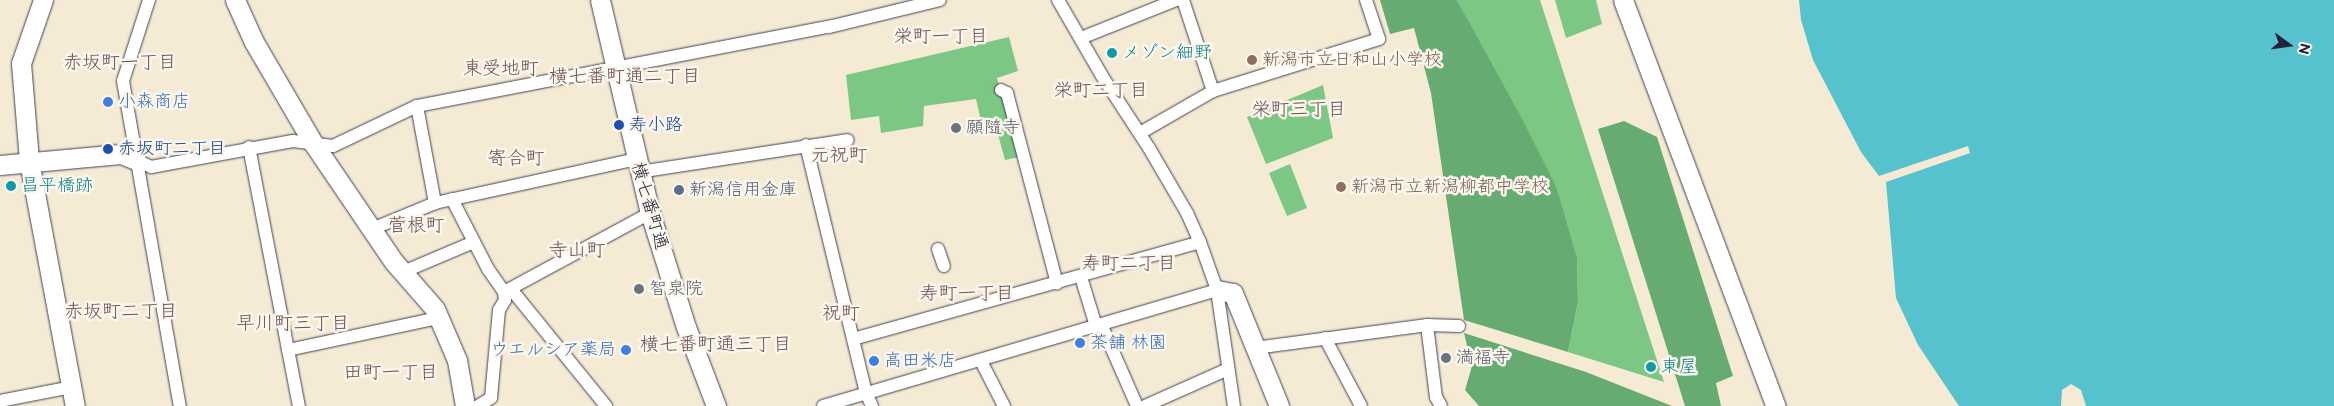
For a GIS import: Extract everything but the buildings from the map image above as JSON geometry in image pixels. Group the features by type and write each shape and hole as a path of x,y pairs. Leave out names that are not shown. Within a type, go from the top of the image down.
{"street":[{"path":"43,0 21,63 29,161 75,406"},
{"path":"149,0 123,81 180,406"},
{"path":"235,0 254,42 313,143 402,272 435,309 456,360 465,406"},
{"path":"0,165 120,154 151,167 249,147 293,141 333,146 417,106 829,27 940,0"},
{"path":"1058,0 1187,213 1200,242 1217,290 1234,406"},
{"path":"1081,38 1176,0"},
{"path":"1183,0 1213,91"},
{"path":"1140,133 1213,91 1379,39 1366,0"},
{"path":"1623,0 1776,406"},
{"name":"横七番町通","path":"605,1 616,67 637,166 650,214 686,327 716,406"},
{"path":"1001,90 1008,93 1057,284"},
{"path":"417,106 435,203"},
{"path":"372,229 435,203 452,199 637,166 848,140"},
{"path":"806,145 866,393 872,406"},
{"path":"249,147 298,406"},
{"path":"452,199 474,242 507,290 606,406"},
{"path":"507,290 650,214"},
{"path":"402,272 474,242"},
{"path":"853,339 1057,284 1200,242"},
{"path":"938,250 944,266"},
{"path":"1081,277 1098,325 1137,406"},
{"path":"478,406 491,398 499,310 505,300 507,290"},
{"path":"823,406 1217,290 1233,293 1279,406"},
{"path":"288,350 439,318"},
{"path":"1255,348 1427,325 1459,326"},
{"path":"1427,325 1436,397 1441,406"},
{"path":"1325,338 1361,406"},
{"path":"981,361 1004,406"},
{"path":"1146,406 1228,369"},
{"path":"0,401 72,387"}],"green space":[{"path":"1380,0 1457,0 1521,117 1557,188 1577,257 1578,302 1568,352 1464,320 1431,93 1414,28 1390,34"},
{"path":"1457,0 1540,0 1664,382 1568,352 1578,302 1577,257 1557,188"},
{"path":"1555,0 1596,0 1602,24 1566,38"},
{"path":"1009,37 1018,71 997,78 1019,157 1005,160 997,131 984,134 976,99 924,106 923,126 881,133 879,116 851,120 846,75"},
{"path":"1323,85 1333,138 1266,164 1247,117"},
{"path":"1624,121 1657,137 1733,376 1716,383 1721,406 1685,406 1598,129"},
{"path":"1290,164 1307,208 1287,216 1269,173"},
{"path":"1464,333 1586,372 1672,406 1479,406 1465,390 1472,366"}],"water":[{"path":"1799,0 2334,0 2334,406 2086,406 2081,390 2071,384 2062,390 2061,406 1959,406 1918,345 1896,298 1886,182 1970,153 1968,146 1879,176 1861,152 1813,60 1801,20"}],"place":[{"name":"メゾン細野","path":"1112,53"},
{"name":"新潟市立日和山小学校","path":"1252,60"},
{"name":"小森商店","path":"108,102"},
{"name":"寿小路","path":"619,125"},
{"name":"願隨寺","path":"956,128"},
{"name":"赤坂町二丁目","path":"108,149"},
{"name":"昌平橋跡","path":"11,186"},
{"name":"新潟市立新潟柳都中学校","path":"1341,187"},
{"name":"新潟信用金庫","path":"679,190"},
{"name":"智泉院","path":"639,289"},
{"name":"茶舗 林園","path":"1080,343"},
{"name":"ウエルシア薬局","path":"626,350"},
{"name":"満福寺","path":"1446,358"},
{"name":"高田米店","path":"874,361"},
{"name":"東屋","path":"1651,367"}],"district":[{"name":"栄町一丁目","path":"941,37"},
{"name":"赤坂町一丁目","path":"120,63"},
{"name":"東受地町","path":"501,69"},
{"name":"横七番町通二丁目","path":"625,77"},
{"name":"栄町二丁目","path":"1101,91"},
{"name":"栄町三丁目","path":"1299,110"},
{"name":"元祝町","path":"839,156"},
{"name":"寄合町","path":"516,159"},
{"name":"菅根町","path":"416,226"},
{"name":"寺山町","path":"577,251"},
{"name":"寿町二丁目","path":"1129,264"},
{"name":"寿町一丁目","path":"967,294"},
{"name":"赤坂町二丁目","path":"121,312"},
{"name":"祝町","path":"841,314"},
{"name":"早川町三丁目","path":"293,324"},
{"name":"横七番町通三丁目","path":"716,345"},
{"name":"田町一丁目","path":"391,373"}]}
